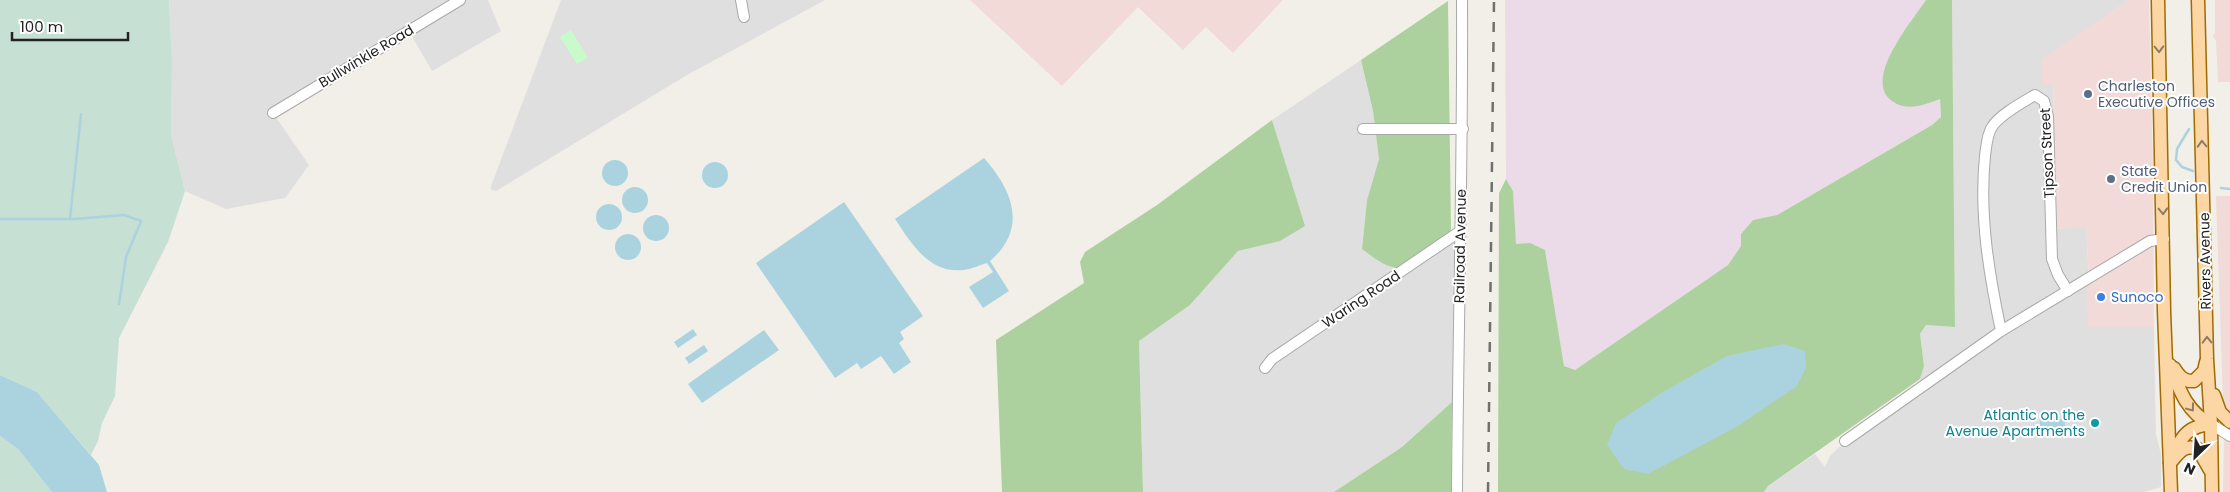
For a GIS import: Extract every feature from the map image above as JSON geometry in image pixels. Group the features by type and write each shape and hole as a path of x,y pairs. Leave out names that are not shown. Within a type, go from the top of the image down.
{"main road":[{"path":"2158,0 2165,353 2171,492"},
{"name":"Rivers Avenue","path":"2198,0 2212,492"},
{"path":"2165,353 2179,376 2187,382 2198,378 2204,371 2207,359"},
{"path":"2165,353 2187,404 2200,419 2211,424"},
{"path":"2208,380 2217,405 2230,422"},
{"path":"2170,463 2183,436 2197,425 2211,424"},
{"path":"2170,463 2184,447 2190,446 2198,448 2211,472"}],"street":[{"name":"Bullwinkle Road","path":"273,113 460,0"},
{"path":"741,0 744,17"},
{"name":"Railroad Avenue","path":"1457,492 1463,128 1462,0"},
{"name":"Tipson Street","path":"2001,331 1989,272 1984,216 1983,176 1986,145 1992,126 2035,95 2044,101 2048,116 2052,259 2058,275 2068,291"},
{"path":"1363,129 1463,128"},
{"name":"Waring Road","path":"1265,368 1272,359 1460,232"},
{"path":"1845,441 2001,331 2150,241 2164,239"},
{"path":"2211,424 2230,428"},
{"path":"2211,424 2230,436"}],"shaded area":[{"path":"169,0 488,0 501,31 432,71 409,31 273,113 309,165 285,198 226,209 185,191 171,135 172,62"},
{"path":"561,0 825,0 687,75 496,191 490,189"},
{"path":"970,0 1283,0 1233,53 1206,27 1183,50 1138,7 1062,86"},
{"path":"1505,0 1926,0 1894,47 1940,98 1941,117 1932,125 1777,215 1753,220 1741,234 1741,246 1728,265 1575,370 1564,367 1545,250 1516,245 1513,191 1506,179"},
{"path":"1952,0 2129,0 2110,13 2042,82 2053,83 2057,229 2086,226 2089,279 2088,326 2154,327 2156,435 2161,454 2161,487 2144,492 1764,492 1768,486 1815,454 1825,467 1830,456 1845,441 1926,383 1920,379 1924,366 1920,334 1926,325 1955,327"},
{"path":"2129,0 2149,0 2154,327 2088,327 2086,280 2089,278 2086,227 2057,229 2053,83 2042,83 2042,59"},
{"path":"2215,0 2230,0 2230,82 2218,82 2216,41 2213,36 2215,32"},
{"path":"1361,60 1373,111 1379,159 1367,200 1362,249 1393,268 1404,270 1459,232 1458,397 1402,447 1334,492 1143,492 1139,341 1190,305 1238,251 1280,241 1304,226 1272,120"},
{"path":"2216,196 2230,196 2230,415 2223,400"},
{"path":"2047,409 2073,411 2073,419 2078,418 2078,431 2074,430 2074,434 2065,434 2065,437 2042,437 2042,435 2034,434 2028,430 2028,422 2033,421 2032,412 2047,411"},
{"path":"2224,434 2230,436 2230,492 2223,492"}],"green space":[{"path":"0,0 169,0 172,62 171,135 185,191 168,242 119,338 115,396 102,423 98,441 91,455 37,392 0,375"},
{"path":"1926,0 1952,0 1955,327 1926,325 1920,334 1924,366 1920,379 1768,486 1764,492 1498,492 1499,193 1506,179 1513,191 1516,244 1530,243 1545,250 1564,366 1575,370 1728,265 1741,246 1741,234 1753,220 1777,215 1932,125 1941,117 1940,99 1910,107 1892,101 1884,91 1883,79 1892,51"},
{"path":"1448,1 1451,230 1448,235 1399,269 1384,264 1362,249 1367,200 1379,159 1373,111 1361,60"},
{"path":"571,30 588,58 577,64 560,37"},
{"path":"1272,120 1305,226 1280,241 1238,251 1190,305 1139,341 1143,492 1002,492 996,340 1084,283 1080,262 1085,252 1157,205"},
{"path":"1452,402 1451,492 1334,492 1402,447"},
{"path":"0,436 18,449 52,492 0,492"}],"water":[{"path":"984,158 1003,183 1009,196 1012,223 1009,236 1002,248 990,261 1009,291 983,308 969,287 993,272 987,263 964,270 952,270 941,267 931,262 915,247 895,219"},
{"path":"615,160 624,164 628,173 624,182 615,186 606,182 602,173 606,164"},
{"path":"715,162 725,165 728,175 725,185 715,188 705,185 702,175 705,165"},
{"path":"635,187 644,191 648,200 644,209 635,213 626,209 622,200 626,191"},
{"path":"844,202 923,316 900,332 904,339 899,343 911,362 894,374 881,356 861,369 857,363 835,378 756,263"},
{"path":"609,204 618,208 622,217 618,226 609,230 600,226 596,217 600,208"},
{"path":"656,215 666,218 669,228 666,238 656,241 646,238 643,228 646,218"},
{"path":"628,234 638,237 641,247 638,257 628,260 618,257 615,247 618,237"},
{"path":"693,329 697,335 678,348 674,342"},
{"path":"764,330 779,350 702,403 688,384"},
{"path":"1783,344 1805,351 1806,367 1797,386 1738,426 1648,474 1624,469 1607,445 1616,423 1663,392 1727,356"},
{"path":"704,345 708,351 689,364 685,358"},
{"path":"0,375 37,392 99,465 107,492 52,492 18,449 0,436"},
{"path":"2040,419 2065,419 2065,427 2040,427"}],"waterway":[{"path":"70,219 81,114"},
{"path":"2189,129 2177,149 2176,160 2182,167 2193,171"},
{"path":"2221,188 2230,189"},
{"path":"0,219 75,219 124,215 141,221 126,257 119,304"}],"railway":[{"path":"1488,492 1494,0"}],"place":[{"name":"Charleston Executive Offices","path":"2088,94"},
{"name":"State Credit Union","path":"2111,179"},
{"name":"Sunoco","path":"2101,297"},
{"name":"Atlantic on the Avenue Apartments","path":"2095,423"}]}
